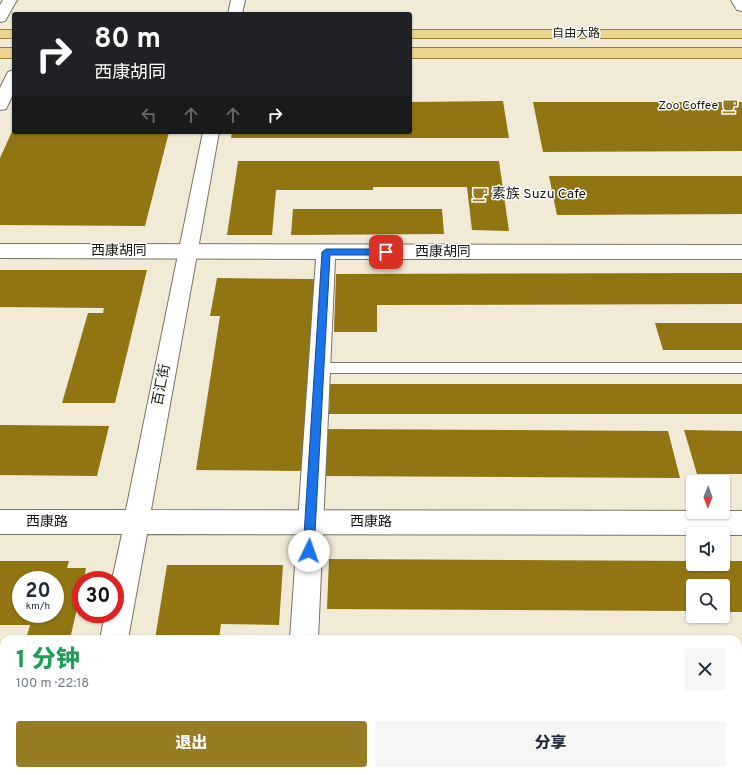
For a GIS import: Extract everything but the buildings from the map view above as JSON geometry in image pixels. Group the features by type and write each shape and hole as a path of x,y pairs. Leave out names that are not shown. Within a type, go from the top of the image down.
{"main road":[{"path":"0,34 12,34"},
{"name":"自由大路","path":"412,34 742,34"},
{"path":"0,53 12,53"},
{"name":"自由大路","path":"412,53 742,53"}],"street":[{"path":"0,18 10,0"},
{"path":"235,12 238,0"},
{"path":"738,0 742,7"},
{"path":"0,105 12,79"},
{"name":"百汇街","path":"115,635 211,134"},
{"name":"西康胡同","path":"0,251 742,252"},
{"path":"304,635 326,252"},
{"name":"西康路","path":"0,522 742,522"}],"lane":[{"path":"319,368 742,368"}],"place":[{"name":"Zoo Coffee","path":"730,106"},
{"name":"素族 Suzu Cafe","path":"480,194"}],"route":[{"path":"309,551 326,252 386,252"}]}
